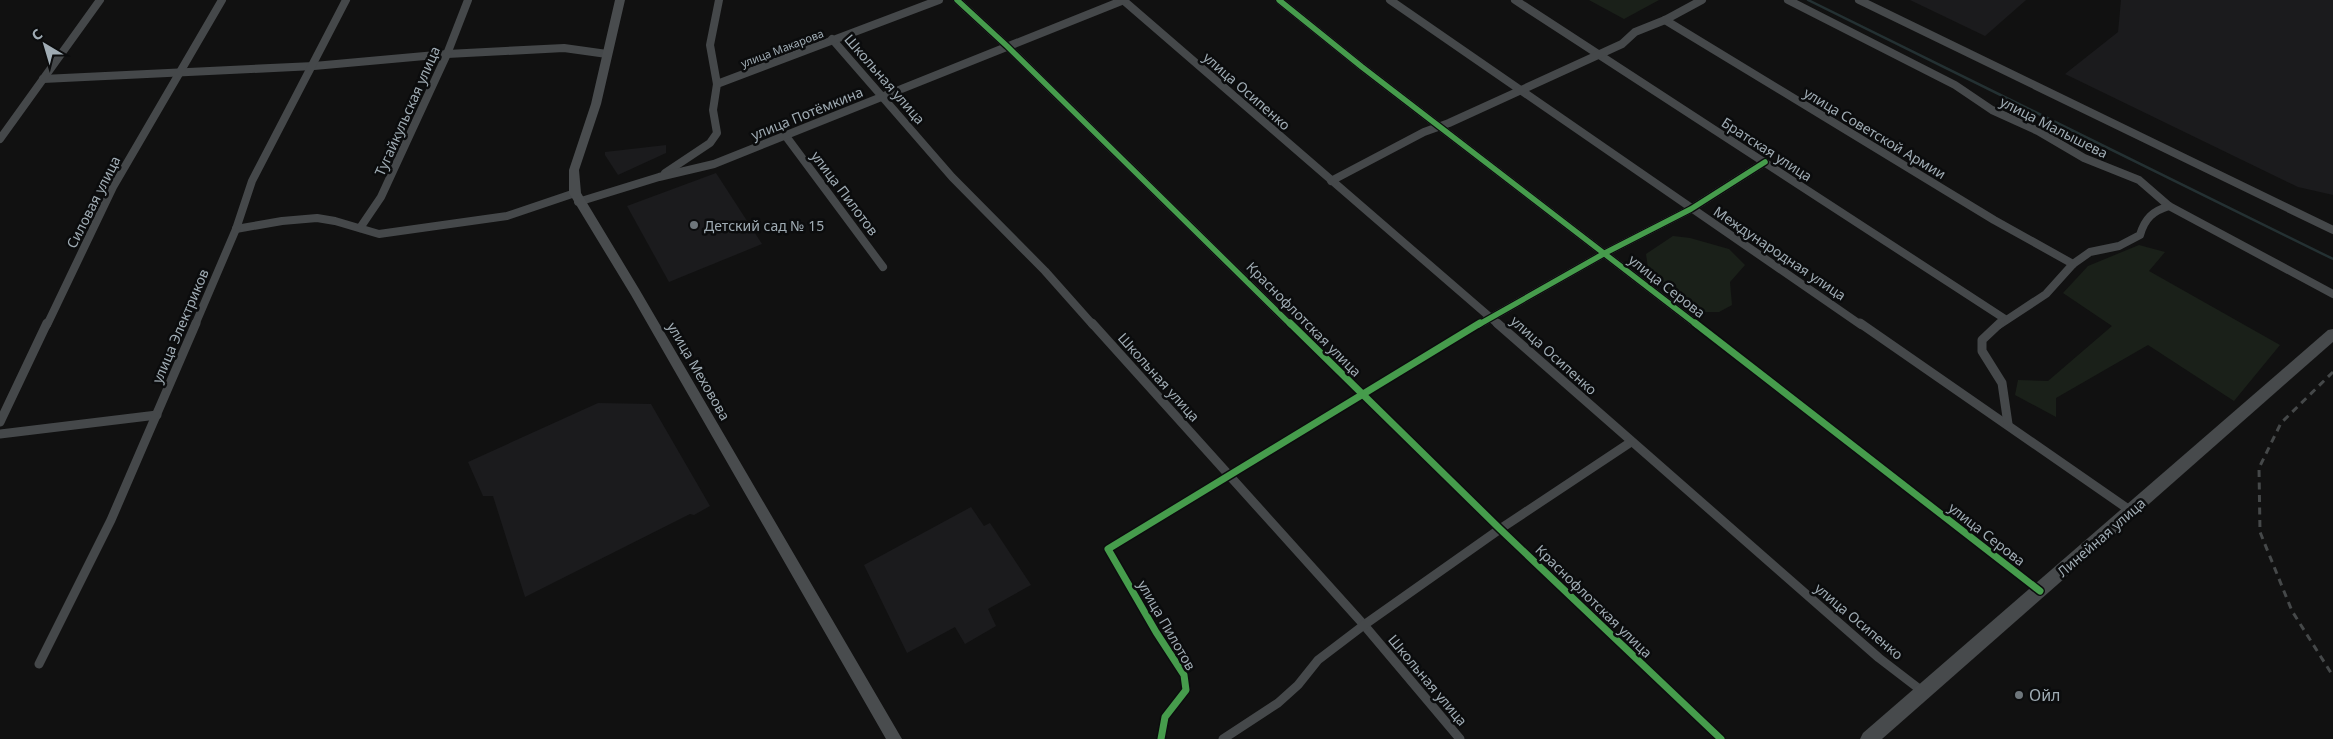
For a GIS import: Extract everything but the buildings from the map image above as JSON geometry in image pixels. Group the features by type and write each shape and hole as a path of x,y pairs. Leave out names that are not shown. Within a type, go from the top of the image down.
{"main road":[{"name":"Линейная улица","path":"1869,739 1922,691 2040,592 2333,334"}],"street":[{"path":"0,139 100,0"},
{"name":"Силовая улица","path":"0,422 113,186 177,73 222,0"},
{"name":"улица Электриков","path":"39,664 111,520 236,229 240,207 257,169 314,66 346,0"},
{"name":"Тугайкульская улица","path":"360,228 381,197 447,54 468,0"},
{"path":"576,198 574,170 596,104 620,0"},
{"path":"658,178 710,143 717,133 713,110 717,84 710,45 719,0"},
{"name":"улица Макарова","path":"717,84 924,2 939,0"},
{"name":"Краснофлотская улица","path":"957,0 1007,46 1500,529 1721,739"},
{"name":"улица Потёмкина","path":"236,229 313,218 345,222 366,232 379,234 472,222 507,216 714,164 1123,0"},
{"name":"улица Осипенко","path":"1123,0 1490,316 1631,442 1879,658 1922,691"},
{"name":"улица Серова","path":"1279,0 2040,592"},
{"name":"Международная улица","path":"1390,0 1691,209 2008,424 2130,511"},
{"name":"Братская улица","path":"1515,0 2005,319"},
{"path":"1331,181 1424,132 1622,44 1643,28 1665,20 1702,0"},
{"name":"улица Малышева","path":"1788,0 1955,85 1992,110 2038,132 2084,158 2139,180 2169,206 2333,294"},
{"name":"улица Малышева","path":"1859,0 2333,230"},
{"name":"улица Советской Армии","path":"1665,20 1994,220 2073,264"},
{"name":"Школьная улица","path":"832,39 952,177 1045,271 1364,625 1460,739"},
{"path":"43,79 314,66 447,54 564,48 607,54"},
{"name":"улица Пилотов","path":"785,136 883,268"},
{"path":"1108,549 1363,396 1490,316 1605,253 1691,209 1765,162"},
{"name":"улица Меховова","path":"576,198 635,292 894,739"},
{"path":"2008,424 2002,383 1982,351 1982,340 2005,319 2046,294 2073,264 2090,252 2119,246 2140,235 2143,221 2154,211 2169,206"},
{"path":"0,434 157,415"},
{"path":"1224,739 1278,703 1298,685 1318,660 1364,625 1500,529 1631,442"},
{"name":"улица Пилотов","path":"1108,549 1156,632 1184,675 1186,690 1167,711 1160,726 1161,739"}],"shaded area":[{"path":"1589,0 1659,0 1624,19"},
{"path":"1910,0 2026,0 1985,36"},
{"path":"2121,0 2333,0 2333,195 2298,187 2065,74 2118,32"},
{"path":"666,145 666,153 618,175 605,155 605,152"},
{"name":"Детский сад № 15","path":"716,173 762,244 669,282 627,206"},
{"path":"1673,236 1690,238 1729,249 1745,265 1730,282 1732,305 1719,312 1695,312 1649,275 1646,254"},
{"path":"2139,245 2165,252 2149,271 2280,345 2234,401 2148,345 2056,398 2056,417 2015,395 2018,380 2048,381 2112,326 2063,293 2088,266"},
{"path":"598,403 651,404 710,506 694,515 690,514 525,597 493,496 483,496 468,462"},
{"path":"971,507 984,526 990,523 1031,585 988,609 996,626 965,644 955,627 907,653 864,565"}],"waterway":[{"path":"1808,0 2333,259"}],"railway":[{"path":"2333,372 2281,423 2259,468 2260,532 2292,611 2333,676"}],"cycle path":[{"path":"957,0 1007,46 1500,529 1721,739"},
{"path":"1279,0 1362,67 2040,591"},
{"path":"1161,739 1162,723 1165,717 1186,690 1184,675 1156,632 1108,549 1490,317 1605,253 1691,209 1765,162"}],"place":[{"name":"Детский сад № 15","path":"694,225"},
{"name":"Ойл","path":"2019,695"}]}
